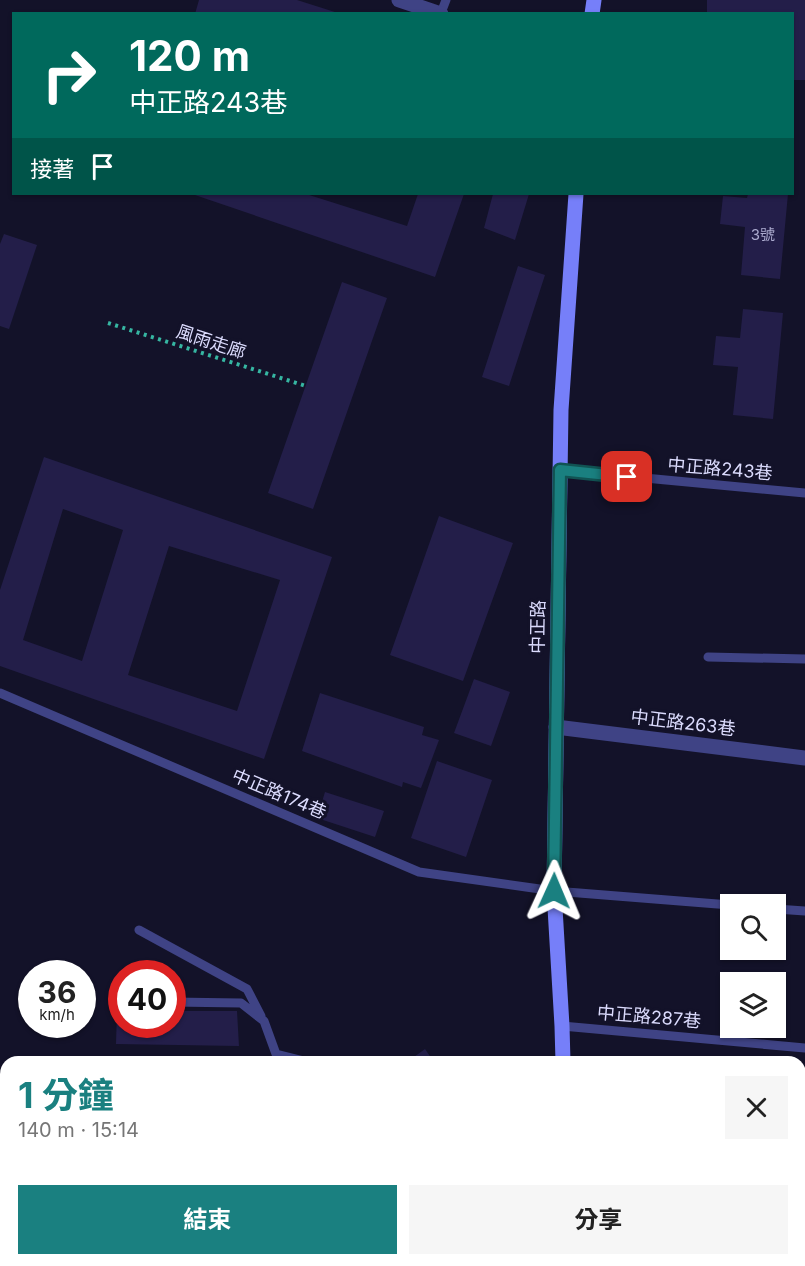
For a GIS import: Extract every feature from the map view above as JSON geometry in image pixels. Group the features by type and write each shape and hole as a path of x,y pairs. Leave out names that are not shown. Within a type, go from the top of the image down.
{"street":[{"path":"399,0 435,12"},
{"name":"中正路","path":"563,1056 554,891 556,727 561,410 576,195"},
{"name":"中正路263巷","path":"556,727 805,758"}],"lane":[{"name":"中正路243巷","path":"560,470 805,493"},
{"path":"708,657 805,659"},
{"name":"中正路174巷","path":"0,693 420,872 554,891 720,904"},
{"path":"786,910 805,911"},
{"path":"139,930 247,989 264,1021 277,1056"},
{"path":"186,1002 241,1003 264,1021"},
{"name":"中正路287巷","path":"562,1026 805,1048"}],"path":[{"name":"風雨走廊","path":"108,323 306,386"}],"building":[{"path":"199,0 297,0 335,12 196,12"},
{"path":"707,0 805,0 805,80 794,80 794,12 707,12"},
{"path":"195,195 309,195 407,226 418,195 464,195 435,277"},
{"path":"493,195 529,195 515,240 484,228"},
{"path":"748,195 788,195 780,279 741,275 745,227 720,224 723,196 747,198"},
{"path":"4,234 37,245 9,329 0,326 0,244"},
{"path":"518,266 545,275 509,386 482,377"},
{"path":"342,282 387,298 313,509 268,493"},
{"path":"743,309 783,313 773,419 733,415 738,367 713,365 716,336 740,338"},
{"path":"44,457 332,557 264,759 0,666 0,590","holes":["63,509 123,530 82,661 23,640","169,546 280,580 237,711 128,675"]},
{"path":"439,516 513,543 463,681 390,655"},
{"path":"474,679 510,692 491,746 454,733"},
{"path":"320,693 424,727 422,735 439,740 421,788 403,782 402,787 302,751"},
{"path":"437,761 492,780 466,857 411,838"},
{"path":"325,792 384,811 375,837 317,818"},
{"path":"186,1011 237,1011 239,1046 116,1044 116,1038 186,1038"},
{"path":"425,1049 430,1056 415,1056"}],"route":[{"path":"554,891 560,470 627,477"}]}
